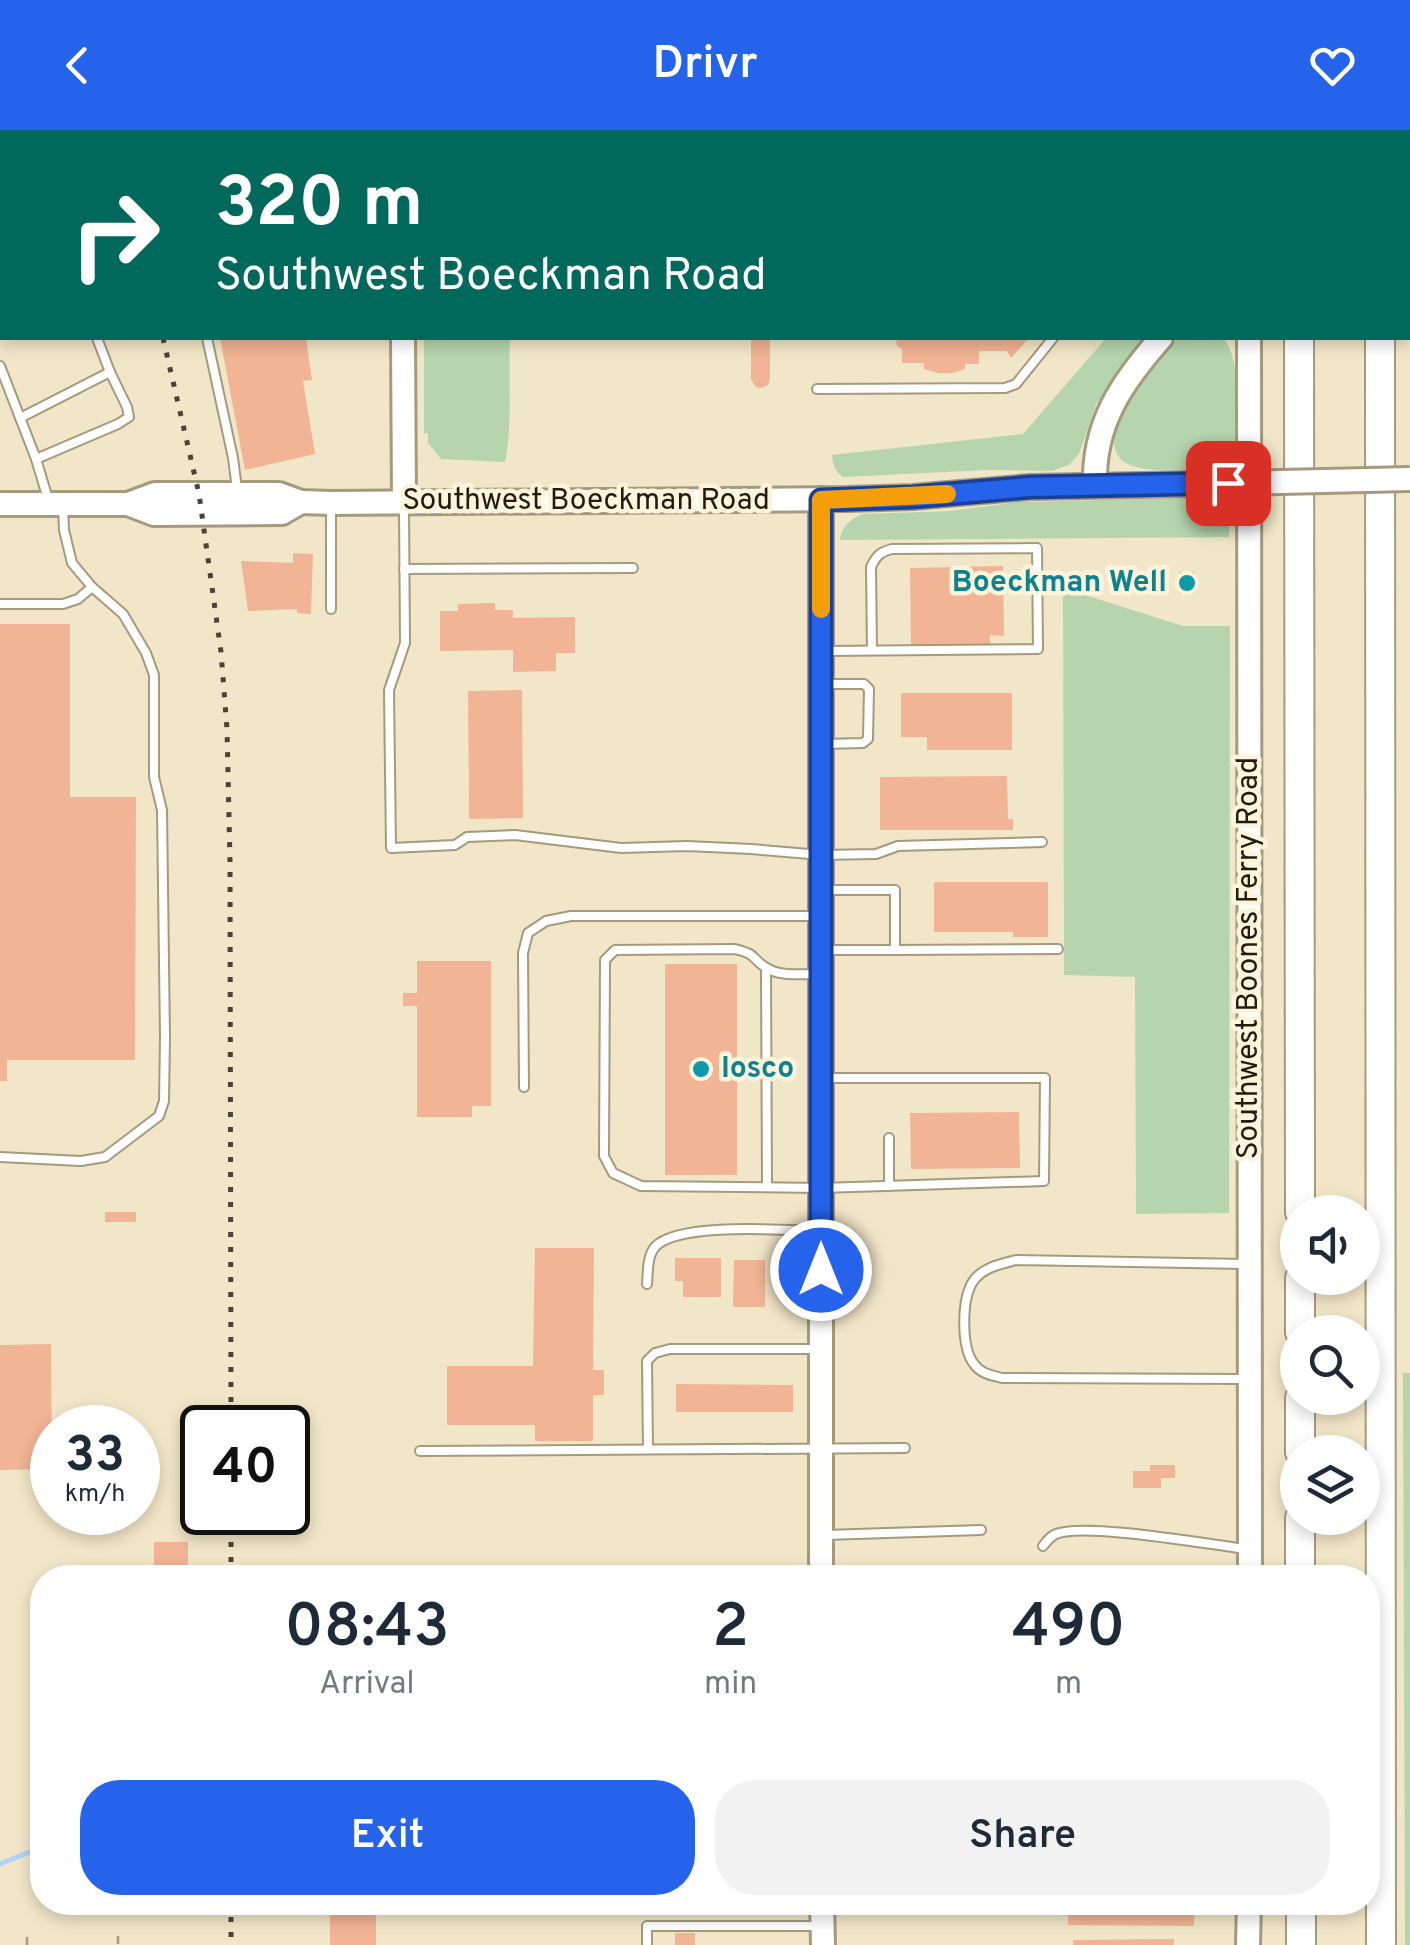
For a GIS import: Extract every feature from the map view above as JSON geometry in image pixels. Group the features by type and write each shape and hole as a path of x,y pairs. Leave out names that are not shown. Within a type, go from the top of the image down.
{"highway":[{"path":"1300,340 1300,1195"},
{"path":"1380,340 1381,1945"},
{"path":"1300,1535 1300,1565"},
{"path":"1300,1915 1301,1945"}],"street":[{"path":"403,340 404,502"},
{"path":"1095,485 1096,455 1106,417 1159,340"},
{"name":"Southwest Boones Ferry Road","path":"1249,340 1250,1565"},
{"name":"Southwest Boeckman Road","path":"0,504 128,504 155,494 279,494 302,502 331,503 821,500 1029,487 1410,480"},
{"path":"821,500 821,1565"},
{"name":"Southwest Boeckman Road","path":"128,504 154,514 282,514 302,502"},
{"path":"1248,1945 1249,1915"}],"lane":[{"path":"36,459 129,417 97,340"},
{"path":"206,340 238,494"},
{"path":"817,389 1004,388 1016,384 1050,340"},
{"path":"0,366 56,504 72,563 122,614 146,653 154,675 154,777 162,810 166,1038 164,1100 159,1116 106,1157 81,1162 0,1157"},
{"path":"20,418 110,372"},
{"path":"404,502 404,643 389,690 391,848 455,845 467,836 516,835 620,848 687,846 821,855 876,854 898,846 1042,842"},
{"path":"331,503 331,609"},
{"path":"821,651 1038,650 1037,548 882,551 871,567 872,650"},
{"path":"404,569 633,568"},
{"path":"0,604 63,604 78,599 92,586"},
{"path":"821,684 864,684 869,690 868,739 863,744 821,744"},
{"path":"821,890 895,890 895,950"},
{"path":"524,1087 522,953 528,933 546,921 571,916 821,916"},
{"path":"821,950 1058,949"},
{"path":"821,974 784,974 766,968 752,954 736,950 615,950 604,960 604,1156 612,1174 640,1186 821,1188 1044,1181 1045,1078 821,1078"},
{"path":"766,968 767,1188"},
{"path":"888,1138 889,1186"},
{"path":"646,1284 650,1254 657,1244 670,1237 702,1230 821,1231"},
{"path":"1249,1264 1016,1260 990,1267 974,1279 966,1299 965,1321 972,1363 984,1374 1002,1378 1250,1378"},
{"path":"648,1449 647,1361 655,1353 670,1349 821,1350"},
{"path":"420,1452 905,1448"},
{"path":"821,1535 981,1530"},
{"path":"1043,1546 1054,1535 1090,1531 1250,1549"},
{"path":"647,1945 647,1926 822,1924"}],"path":[{"path":"28,1936 28,1945"},
{"path":"118,1936 118,1945"}],"green space":[{"path":"424,340 510,340 510,416 505,462 441,459 428,443 428,433 424,433"},
{"path":"1104,340 1144,340 1096,405 1079,454 1069,465 1052,471 843,477 835,468 832,455 1023,434"},
{"path":"1177,340 1224,340 1230,349 1237,381 1239,468 1153,470 1130,465 1117,454 1114,439 1118,420 1141,380"},
{"path":"1229,497 1229,537 840,540 847,524 862,514 949,511 1018,502"},
{"path":"1063,588 1183,626 1230,626 1229,1213 1136,1214 1135,977 1064,975"},
{"path":"1403,1373 1410,1373 1410,1945 1405,1945"}],"building":[{"path":"220,340 306,340 312,380 303,381 315,454 245,470"},
{"path":"751,340 770,340 768,385 756,387 751,379"},
{"path":"1027,340 1011,358 1007,351 979,351 979,364 965,364 965,369 952,373 924,369 924,363 902,363 902,349 896,342"},
{"path":"293,553 313,554 311,614 297,613 297,609 248,611 241,561 293,563"},
{"path":"1003,566 1004,636 990,635 990,646 911,646 910,568"},
{"name":"Boeckman Well","path":"1179,572 1195,572 1195,593 1179,593"},
{"path":"495,603 495,610 513,610 513,618 575,617 575,653 556,653 556,671 513,672 513,650 440,651 440,611 458,611 458,604"},
{"path":"0,624 70,624 70,797 136,797 135,1060 7,1060 7,1081 0,1081"},
{"path":"522,690 523,818 469,819 468,691"},
{"path":"901,693 1012,693 1012,750 927,750 927,737 901,737"},
{"path":"1007,776 1008,819 1013,819 1013,830 880,830 880,777"},
{"path":"934,882 1048,882 1048,937 1013,937 1013,932 934,932"},
{"path":"417,961 491,961 491,1106 472,1106 472,1117 417,1117 417,1006 403,1006 403,993 417,993"},
{"name":"Iosco","path":"665,964 737,964 737,1175 665,1175"},
{"path":"1019,1112 1020,1168 911,1169 910,1113"},
{"path":"105,1212 136,1212 136,1222 105,1222"},
{"path":"535,1248 594,1248 593,1370 604,1370 604,1395 593,1395 593,1441 535,1441 535,1425 447,1425 447,1366 533,1366"},
{"path":"675,1258 721,1258 721,1297 683,1297 683,1281 675,1281"},
{"path":"734,1260 765,1260 765,1307 733,1307"},
{"path":"51,1344 51,1405 30,1405 30,1469 0,1470 0,1345"},
{"path":"676,1384 793,1385 793,1412 676,1412"},
{"path":"1150,1465 1175,1465 1175,1478 1161,1478 1161,1488 1133,1488 1133,1471 1150,1471"},
{"path":"154,1542 188,1542 188,1565 154,1565"},
{"path":"330,1915 376,1915 376,1945 330,1945"},
{"path":"1068,1915 1194,1915 1194,1926 1068,1925"},
{"path":"675,1933 695,1933 695,1945 675,1945"},
{"path":"1174,1939 1174,1945 1073,1945 1073,1940"}],"waterway":[{"path":"0,1864 30,1853"}],"railway":[{"path":"163,340 199,494 221,652 227,729 231,1405"},
{"path":"231,1535 231,1565"},
{"path":"231,1915 231,1945"}],"slow traffic":[{"path":"821,609 821,500 947,494"}],"place":[{"name":"Boeckman Well","path":"1187,583"},
{"name":"Iosco","path":"701,1069"}],"route":[{"path":"821,1270 821,500 1029,487 1228,483"}]}
